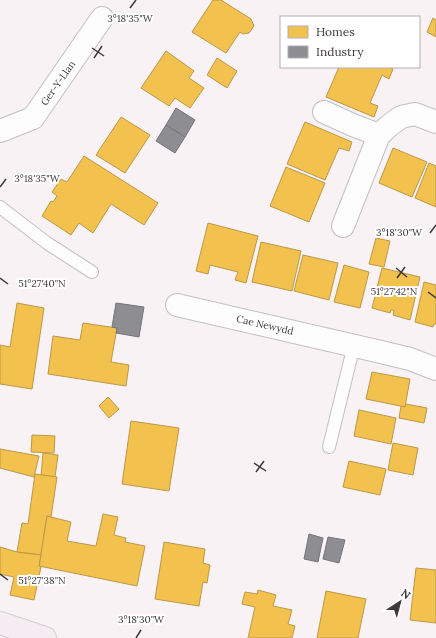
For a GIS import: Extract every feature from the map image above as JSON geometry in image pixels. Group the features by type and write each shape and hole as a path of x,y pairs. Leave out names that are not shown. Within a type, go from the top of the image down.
{"main road":[{"path":"0,623 45,638"}],"street":[{"name":"Ger-Y-Llan","path":"0,131 33,118 102,18"},
{"path":"324,112 379,135"},
{"path":"343,226 379,135 390,125 402,118 414,114 436,122"},
{"name":"Cae Newydd","path":"177,305 410,359 436,369"}],"lane":[{"path":"0,207 47,244 92,272"},
{"path":"329,447 354,346"}],"building: Homes":[{"path":"213,0 221,0 251,19 254,26 249,33 243,34 240,32 226,53 192,32"},
{"path":"433,18 436,20 436,37 427,32"},
{"path":"166,51 194,71 189,78 204,88 190,108 175,98 169,106 141,88"},
{"path":"217,58 237,71 227,88 207,75"},
{"path":"339,68 393,69 389,79 382,75 370,103 378,106 374,117 326,97"},
{"path":"121,117 150,135 125,173 96,155"},
{"path":"305,122 352,142 349,151 339,148 325,180 287,164"},
{"path":"393,148 427,162 412,197 379,183"},
{"path":"84,156 158,203 144,225 111,204 93,233 79,223 71,235 42,216 51,201 53,202 57,196 52,192 61,179 67,182"},
{"path":"429,163 436,166 436,207 415,198"},
{"path":"286,167 325,183 309,222 270,206"},
{"path":"208,223 258,236 246,283 235,280 238,272 210,265 208,274 196,271"},
{"path":"376,238 390,241 384,267 369,264"},
{"path":"261,242 301,251 292,291 252,282"},
{"path":"303,255 338,263 329,300 294,291"},
{"path":"344,265 369,272 360,308 334,302"},
{"path":"382,268 420,277 410,320 393,315 394,310 391,310 390,313 372,308"},
{"path":"424,282 436,285 436,324 434,324 433,327 415,322"},
{"path":"17,303 44,308 32,389 0,384 0,345 10,347"},
{"path":"83,323 117,328 111,362 129,365 126,386 48,374 53,336 80,340"},
{"path":"372,372 410,379 405,407 366,399"},
{"path":"108,397 119,409 109,418 99,406"},
{"path":"406,404 427,408 424,423 399,418 401,406 405,407"},
{"path":"359,410 396,418 391,444 354,436"},
{"path":"131,421 179,428 169,491 122,484"},
{"path":"32,435 55,436 54,453 31,452"},
{"path":"393,443 418,448 413,475 388,470"},
{"path":"0,449 39,456 34,477 0,468"},
{"path":"43,453 58,455 55,477 41,475"},
{"path":"349,461 386,469 380,495 343,487"},
{"path":"35,474 57,477 51,517 47,516 41,555 17,552 22,523 28,524"},
{"path":"103,514 118,517 114,535 126,538 125,542 145,546 137,586 39,566 47,516 71,522 67,541 96,546"},
{"path":"164,542 205,549 203,563 210,565 207,583 203,582 199,606 155,599"},
{"path":"0,547 17,552 41,555 39,566 41,567 34,600 10,595 14,577 0,574"},
{"path":"416,568 436,570 436,623 410,620"},
{"path":"258,590 276,595 273,606 292,610 288,624 295,626 292,638 248,638 255,607 242,604 245,592 257,594"},
{"path":"326,591 366,599 358,638 317,638"}],"building: Industry":[{"path":"176,108 195,120 185,137 166,125"},
{"path":"166,125 185,137 175,153 156,141"},
{"path":"116,303 144,307 139,337 116,333 117,328 112,327"},
{"path":"309,534 323,538 318,562 304,559"},
{"path":"328,537 345,540 339,563 323,559"}]}
